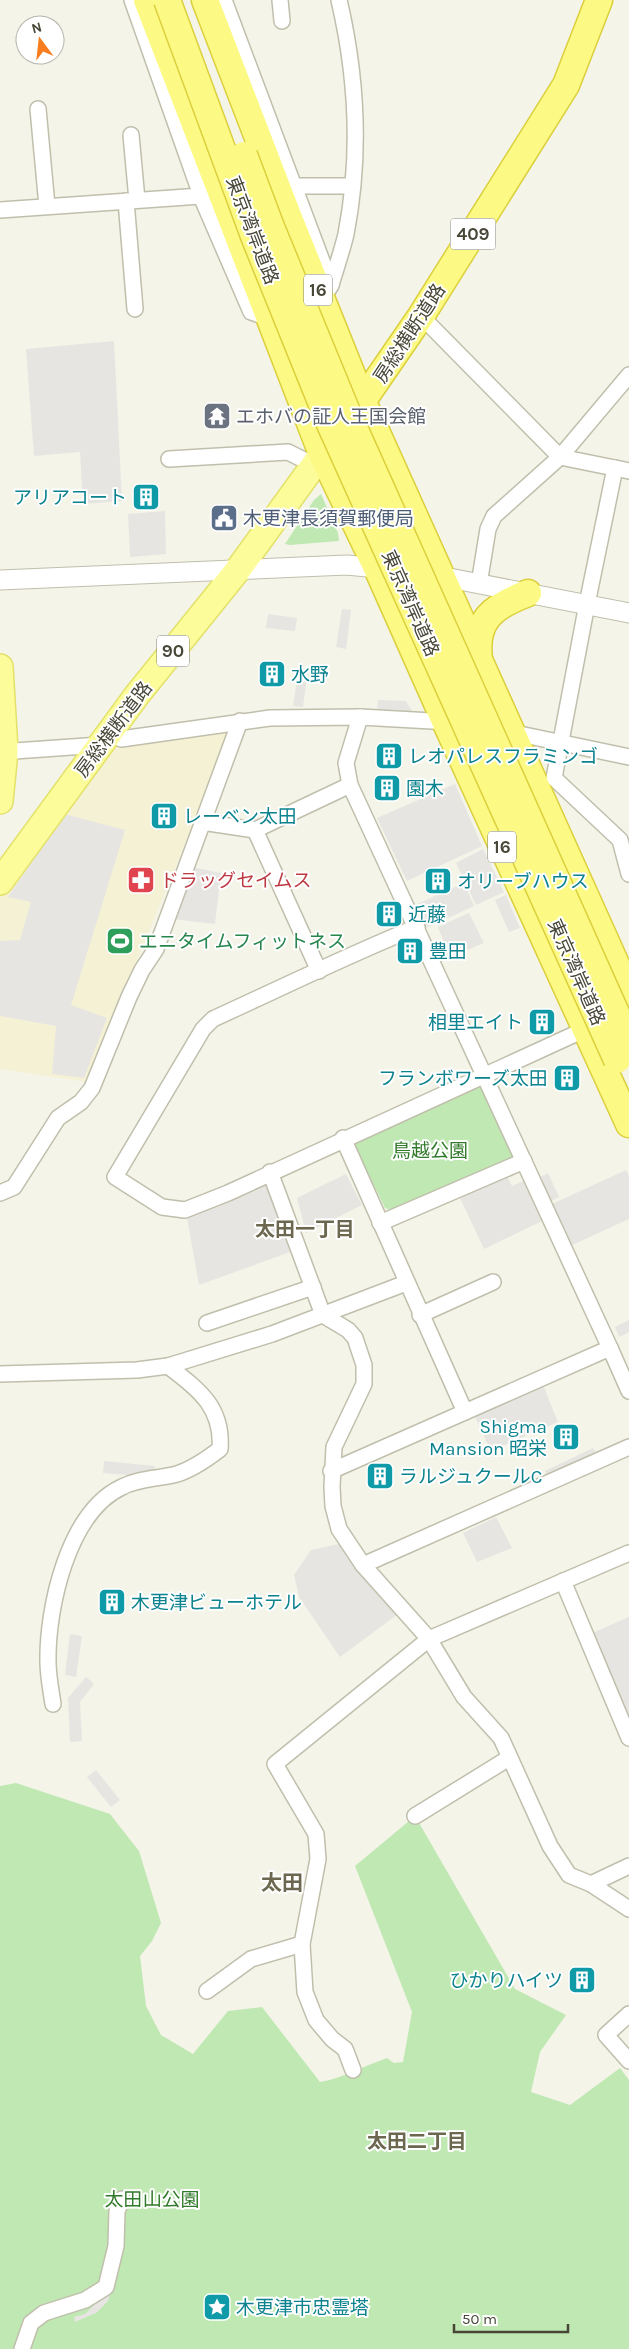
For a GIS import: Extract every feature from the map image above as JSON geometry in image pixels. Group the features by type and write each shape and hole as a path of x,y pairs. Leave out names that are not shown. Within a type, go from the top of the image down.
{"highway":[{"name":"16","path":"147,0 269,318 318,459 377,568 444,721 629,1124"},
{"name":"東京湾岸道路","path":"167,0 254,236 330,424 623,1051"},
{"name":"東京湾岸道路","path":"186,0 271,227 347,412 623,1051 629,1087"},
{"name":"16","path":"205,0 327,293 363,402 629,994"},
{"name":"房総横断道路","path":"318,459 363,402 421,316 566,85 599,0"},
{"path":"480,662 479,633 484,620 508,601 528,593"}],"main road":[{"name":"房総横断道路","path":"0,882 137,695 237,571 318,459"},
{"path":"0,666 3,752 0,801"}],"street":[{"path":"132,0 201,196 251,312 269,318"},
{"path":"224,0 294,186 327,293"},
{"path":"280,0 282,22"},
{"path":"327,293 346,234 356,131 350,57 339,0"},
{"path":"38,109 47,206"},
{"path":"131,135 131,201 135,309"},
{"path":"294,186 352,186"},
{"path":"0,210 201,196"},
{"path":"421,316 560,457 622,470 586,604 554,778 624,840 629,874"},
{"path":"479,584 488,529 494,516 560,457 629,375"},
{"path":"169,459 288,452 318,459"},
{"path":"0,580 347,565 442,576 629,613"},
{"path":"3,752 105,739 121,739 240,721 309,716 444,721 510,732 629,757"},
{"path":"360,717 346,763 350,785 629,1391"},
{"path":"0,1193 14,1187 58,1118 81,1102 92,1088 129,997 142,970 156,949 240,721"},
{"path":"202,822 254,830 350,785"},
{"path":"254,830 319,971"},
{"path":"417,927 364,948 319,971 213,1019 203,1029 115,1177 162,1207 185,1210 586,1029"},
{"path":"343,1138 420,1315 465,1412"},
{"path":"380,1223 524,1161"},
{"path":"270,1172 323,1315 348,1330 355,1338 365,1374 364,1384 334,1447 331,1471 333,1506 339,1529 363,1565 429,1639 464,1697 501,1738 550,1846 569,1875 591,1884 629,1909"},
{"path":"420,1315 493,1282"},
{"path":"0,1374 137,1370 168,1366 272,1334 406,1283"},
{"path":"207,1323 313,1287"},
{"path":"331,1471 610,1348"},
{"path":"53,1704 47,1664 51,1616 59,1583 77,1536 88,1516 101,1500 121,1487 139,1481 178,1474 200,1464 220,1449 221,1431 210,1403 193,1385 168,1366"},
{"path":"363,1565 629,1447"},
{"path":"352,2070 345,2049 332,2039 316,2020 305,1992 302,1944 318,1859 316,1834 275,1764 429,1639 629,1553"},
{"path":"563,1581 629,1738"},
{"path":"415,1816 509,1758"},
{"path":"591,1884 629,1866"},
{"path":"207,1991 251,1959 302,1944"},
{"path":"629,2014 606,2035 629,2061"},
{"path":"22,2349 31,2323 44,2313 85,2300 106,2287 116,2246 117,2211 122,2199"}],"shaded area":[{"path":"114,341 122,501 83,504 80,452 34,456 26,349"},
{"path":"165,511 166,554 130,557 128,514"},
{"path":"342,609 351,610 346,649 336,647"},
{"path":"268,614 297,618 295,631 266,628"},
{"path":"299,667 308,669 303,707 293,706"},
{"path":"378,700 406,701 415,716 377,713"},
{"path":"232,730 87,1082 0,1069 0,890 109,739"},
{"path":"455,784 482,846 407,881 377,818"},
{"path":"64,814 125,830 71,1005 107,1018 84,1078 52,1074 56,1026 0,1016 0,941 20,940 31,902 8,897"},
{"path":"483,849 504,892 476,905 456,863"},
{"path":"187,866 221,873 215,924 172,919"},
{"path":"464,883 474,906 426,928 415,905"},
{"path":"506,895 520,928 509,932 495,900"},
{"path":"469,913 484,943 450,957 438,927"},
{"path":"626,1170 629,1176 629,1219 570,1246 552,1204"},
{"path":"548,1173 559,1197 549,1202 539,1178"},
{"path":"346,1174 362,1205 306,1233 297,1198"},
{"path":"507,1176 512,1186 523,1181 542,1221 484,1249 460,1198"},
{"path":"268,1183 293,1251 199,1285 187,1218"},
{"path":"629,1320 629,1332 619,1337 615,1327"},
{"path":"543,1385 558,1422 491,1451 475,1417"},
{"path":"593,1448 597,1455 548,1477 545,1471"},
{"path":"104,1461 155,1466 154,1477 103,1473"},
{"path":"496,1517 512,1548 477,1562 463,1533"},
{"path":"339,1544 398,1614 340,1657 299,1597 294,1575 311,1550"},
{"path":"629,1617 629,1715 592,1633"},
{"path":"70,1634 82,1636 76,1677 65,1675"},
{"path":"86,1677 94,1684 80,1702 82,1741 70,1742 68,1698"},
{"path":"96,1770 120,1800 111,1807 87,1777"},
{"path":"106,2293 110,2295 108,2301 96,2313 75,2322 74,2317 85,2314"}],"green space":[{"path":"321,494 338,533 339,541 285,544 314,500"},
{"name":"鳥越公園","path":"483,1082 513,1157 445,1189 391,1210 385,1208 355,1147 355,1138"},
{"name":"太田山公園","path":"16,1783 110,1814 139,1851 161,1923 152,1941 140,1956 146,2006 161,2035 193,2054 228,2011 262,2007 320,2082 345,2075 387,2058 394,2063 403,2062 412,2012 355,1866 415,1816 515,1989 566,2015 540,2052 531,2092 570,2105 620,2068 629,2080 629,2349 0,2349 0,1786"}],"place":[{"name":"エホバの証人王国会館","path":"217,416"},
{"name":"アリアコート","path":"146,497"},
{"name":"木更津長須賀郵便局","path":"224,518"},
{"name":"水野","path":"272,674"},
{"name":"レオパレスフラミンゴ","path":"389,756"},
{"name":"園木","path":"387,788"},
{"name":"レーベン太田","path":"164,816"},
{"name":"ドラッグセイムス","path":"141,880"},
{"name":"オリーブハウス","path":"438,881"},
{"name":"近藤","path":"389,914"},
{"name":"エニタイムフィットネス","path":"120,941"},
{"name":"豊田","path":"410,951"},
{"name":"相里エイト","path":"542,1022"},
{"name":"フランボワーズ太田","path":"567,1078"},
{"name":"Shigma Mansion 昭栄","path":"566,1437"},
{"name":"ラルジュクールC","path":"380,1476"},
{"name":"木更津ビューホテル","path":"112,1602"},
{"name":"ひかりハイツ","path":"582,1980"},
{"name":"木更津市忠霊塔","path":"217,2307"}],"district":[{"name":"太田一丁目","path":"305,1229"},
{"name":"太田","path":"282,1883"},
{"name":"太田二丁目","path":"417,2141"}]}
